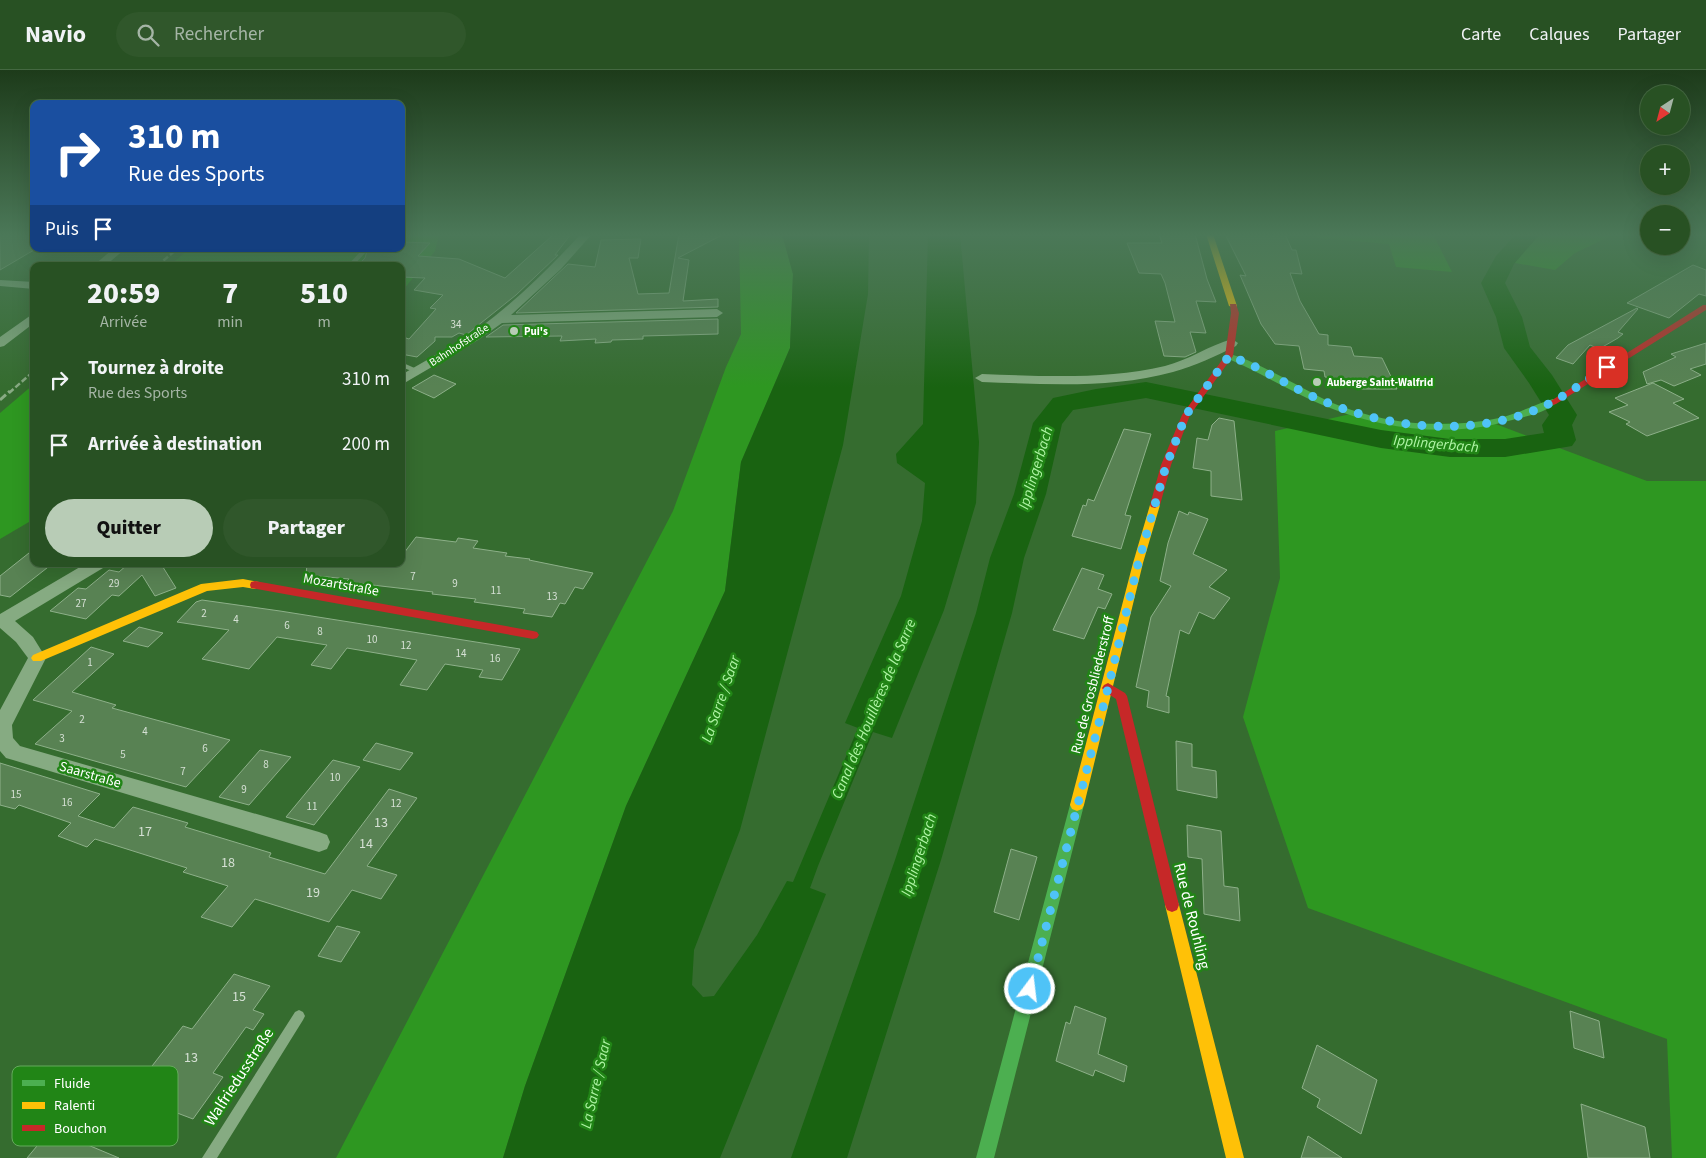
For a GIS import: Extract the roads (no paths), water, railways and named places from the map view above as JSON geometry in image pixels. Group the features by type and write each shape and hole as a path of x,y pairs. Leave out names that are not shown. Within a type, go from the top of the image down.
{"street":[{"name":"Bahnhofstraße","path":"405,379 474,337 499,319 537,285"},
{"path":"1226,285 1235,312 1230,350"},
{"path":"982,378 1101,379 1153,372 1230,350 1318,399 1339,408 1404,424 1436,426 1493,423 1542,407 1706,306"},
{"path":"499,319 717,313"},
{"path":"0,343 30,320"},
{"name":"Rue de Grosbliederstroff","path":"985,1158 1108,688 1138,564 1166,466 1186,415 1230,350"},
{"path":"36,658 32,646 22,634 1,622 92,567"},
{"name":"Mozartstraße","path":"36,658 205,586 226,583 252,584 533,636"},
{"name":"Saarstraße","path":"36,658 2,725 3,741 13,752 319,842"},
{"name":"Rue de Rouhling","path":"1108,688 1121,696 1234,1158"}],"lane":[{"name":"Bahnhofstraße","path":"405,366 417,372"},
{"name":"Walfriedusstraße","path":"209,1158 299,1016"}],"water":[{"path":"793,285 868,285 843,445 740,830 694,950 692,985 703,997 714,996 757,935 787,881 793,882 858,728 845,723 901,596 922,521 925,483 897,463 896,454 923,424 927,285 965,285 979,442 976,503 944,610 892,738 873,732 818,866 810,888 826,894 720,1158 503,1158 525,1086 626,806 725,591 741,462 790,348"}],"waterway":[{"name":"Ipplingerbach","path":"819,1158 918,860 994,613 1007,558 1030,494 1048,423 1063,404 1146,390 1381,439 1450,448 1505,448 1561,440 1557,425 1563,415 1542,381 1517,348 1509,317 1494,285"}],"railway":[{"path":"9,393 30,375"},
{"path":"0,400 10,391"}],"place":[{"name":"Pui's","path":"514,331"},
{"name":"Auberge Saint-Walfrid","path":"1317,382"}],"water label":[{"name":"La Sarre / Saar","path":"721,699"},
{"name":"Canal des Houillères de la Sarre","path":"874,709"},
{"name":"La Sarre / Saar","path":"596,1084"}]}
